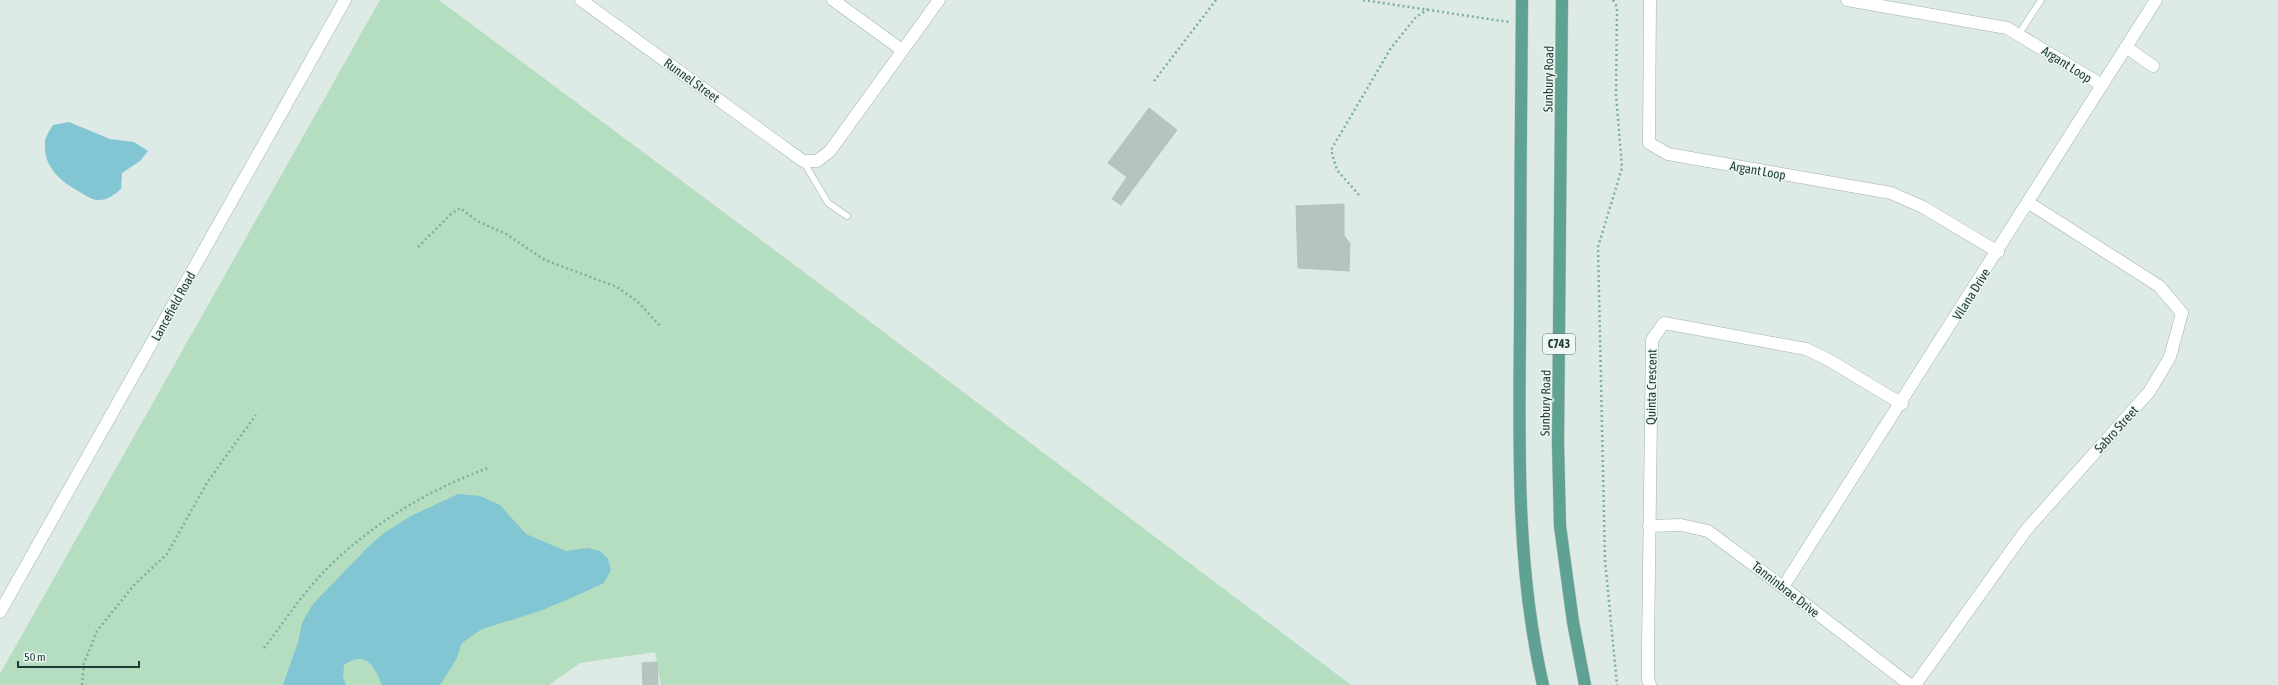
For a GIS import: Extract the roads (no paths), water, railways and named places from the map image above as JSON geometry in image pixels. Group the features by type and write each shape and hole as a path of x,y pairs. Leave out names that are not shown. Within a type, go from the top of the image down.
{"main road":[{"name":"Sunbury Road","path":"1522,0 1519,454 1522,548 1535,650 1544,685"},
{"name":"Sunbury Road","path":"1562,0 1558,443 1560,526 1572,622 1585,685"}],"street":[{"name":"Lancefield Road","path":"0,612 345,0"},
{"name":"Runnel Street","path":"581,0 803,161"},
{"path":"833,0 902,50"},
{"path":"803,161 817,161 830,151 939,0"},
{"name":"Argant Loop","path":"1650,0 1649,143 1668,154 1891,193 1923,207 1998,252"},
{"name":"Argant Loop","path":"1846,0 2007,28 2102,85"},
{"name":"Vilana Drive","path":"1783,587 1902,404 2156,0"},
{"path":"2126,48 2154,66"},
{"name":"Sabro Street","path":"1915,685 2026,530 2149,392 2170,357 2182,313 2159,286 2029,203"},
{"name":"Quinta Crescent","path":"1650,685 1648,660 1652,340 1664,323 1806,349 1829,360 1902,404"},
{"name":"Tanninbrae Drive","path":"1649,526 1681,525 1708,531 1910,685"}],"lane":[{"path":"2019,34 2041,0"},
{"name":"Runnel Street","path":"803,161 828,203 847,216"}],"water":[{"path":"69,122 110,139 134,142 148,151 140,161 122,173 121,189 111,197 99,200 89,198 66,183 50,166 45,151 45,140 53,125"},
{"path":"458,494 480,496 500,505 526,534 566,551 588,548 600,551 608,559 611,570 604,583 540,611 482,629 462,643 456,660 440,685 382,685 372,666 364,660 358,659 344,665 343,677 346,685 283,685 298,642 302,623 313,604 369,546 384,533 411,516"}]}
